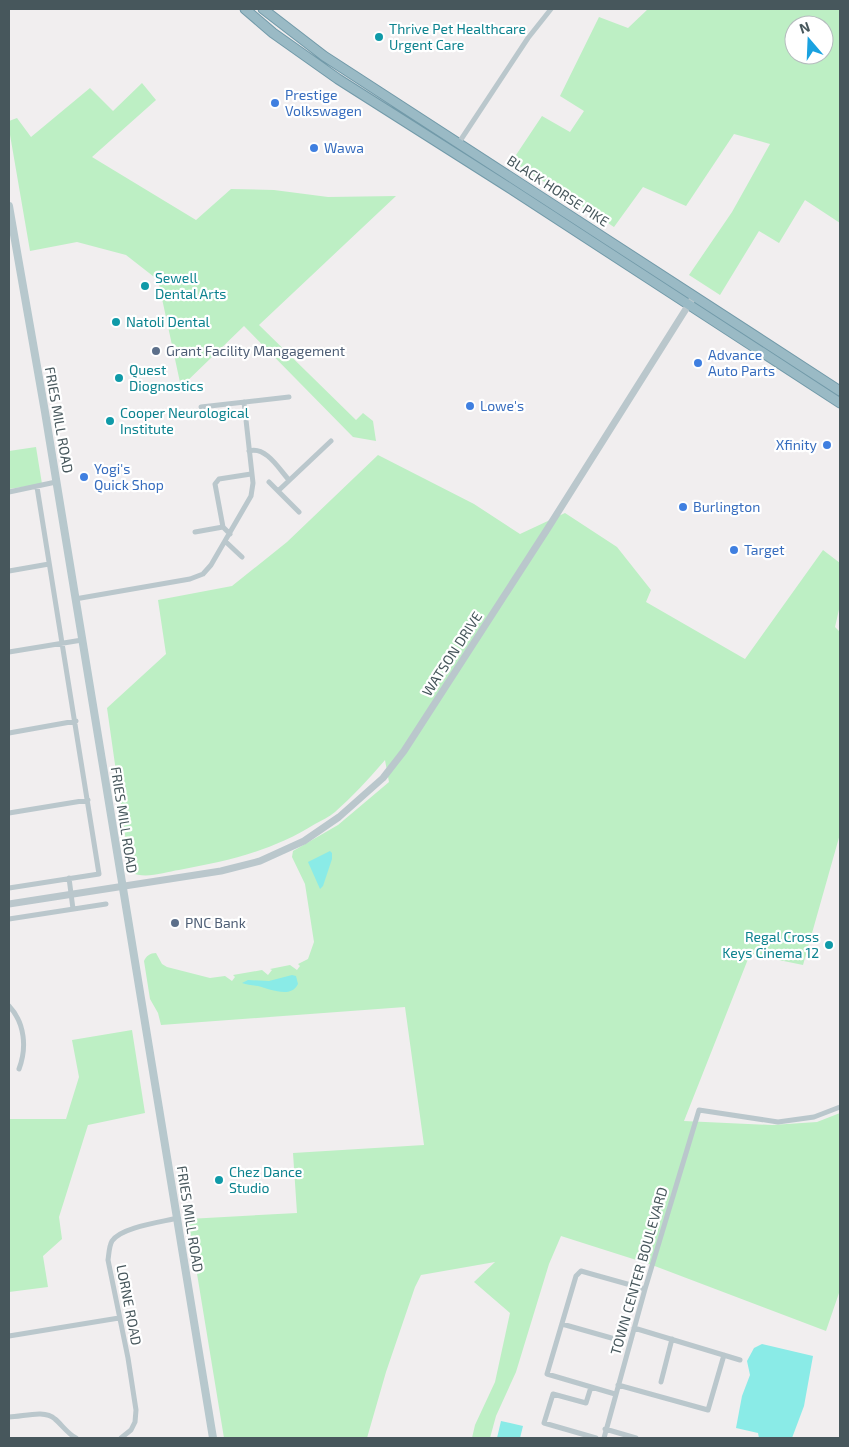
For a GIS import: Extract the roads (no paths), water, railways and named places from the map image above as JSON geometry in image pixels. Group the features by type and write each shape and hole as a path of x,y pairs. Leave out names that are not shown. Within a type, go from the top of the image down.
{"highway":[{"name":"BLACK HORSE PIKE","path":"245,9 273,33 338,79 840,403"},
{"name":"BLACK HORSE PIKE","path":"263,9 324,56 840,391"}],"main road":[{"name":"FRIES MILL ROAD","path":"9,206 213,1438"}],"street":[{"path":"453,153 528,38 551,9"},
{"path":"505,185 511,177"},
{"name":"WATSON DRIVE","path":"9,904 221,871 260,861 304,841 339,817 383,778 404,751 548,528 694,296"},
{"path":"201,407 289,397"},
{"path":"75,599 190,579 203,574 211,565 250,501 253,483 244,402"},
{"path":"278,491 331,440"},
{"path":"249,451 256,449 264,452 289,480"},
{"path":"230,534 223,527 215,484 218,479 251,474"},
{"path":"9,492 56,482"},
{"path":"268,482 299,512"},
{"path":"9,888 99,874 38,487"},
{"path":"195,532 223,527"},
{"path":"226,542 242,557"},
{"path":"9,571 49,564"},
{"path":"9,652 82,640"},
{"path":"9,733 76,721"},
{"path":"9,813 88,800"},
{"path":"69,878 73,909"},
{"path":"9,919 106,904"},
{"path":"9,1006 17,1017 24,1039 23,1055 19,1069"},
{"name":"TOWN CENTER BOULEVARD","path":"604,1438 645,1289 699,1110 778,1122 814,1117 840,1107"},
{"name":"LORNE ROAD","path":"121,1438 131,1430 135,1422 136,1410 108,1260 112,1241 118,1235 130,1230 178,1218"},
{"path":"615,1394 547,1374 576,1276 581,1271 645,1289"},
{"path":"9,1336 119,1318"},
{"path":"562,1324 616,1339"},
{"path":"634,1328 740,1360"},
{"path":"661,1382 672,1339"},
{"path":"618,1385 708,1410 724,1355"},
{"path":"591,1387 586,1403 553,1394 544,1423 596,1438"},
{"path":"9,1417 45,1414 53,1417 76,1438"},
{"path":"606,1429 636,1438"}],"water":[{"path":"330,851 332,859 323,886 320,889 308,862"},
{"path":"292,975 296,976 298,984 295,989 285,992 242,983 248,980 269,981"},
{"path":"762,1344 813,1356 804,1406 792,1438 759,1438 758,1433 736,1428 742,1396 750,1375 747,1361 754,1348"},
{"path":"501,1421 523,1426 520,1438 497,1438"}],"place":[{"name":"Thrive Pet Healthcare Urgent Care","path":"379,37"},
{"name":"Prestige Volkswagen","path":"275,103"},
{"name":"Wawa","path":"314,148"},
{"name":"Sewell Dental Arts","path":"145,286"},
{"name":"Natoli Dental","path":"116,322"},
{"name":"Grant Facility Mangagement","path":"156,351"},
{"name":"Advance Auto Parts","path":"698,363"},
{"name":"Quest Diognostics","path":"119,378"},
{"name":"Lowe's","path":"470,406"},
{"name":"Cooper Neurological Institute","path":"110,421"},
{"name":"Xfinity","path":"827,445"},
{"name":"Yogi's Quick Shop","path":"84,477"},
{"name":"Burlington","path":"683,507"},
{"name":"Target","path":"734,550"},
{"name":"PNC Bank","path":"175,923"},
{"name":"Regal Cross Keys Cinema 12","path":"829,945"},
{"name":"Chez Dance Studio","path":"219,1180"}]}
